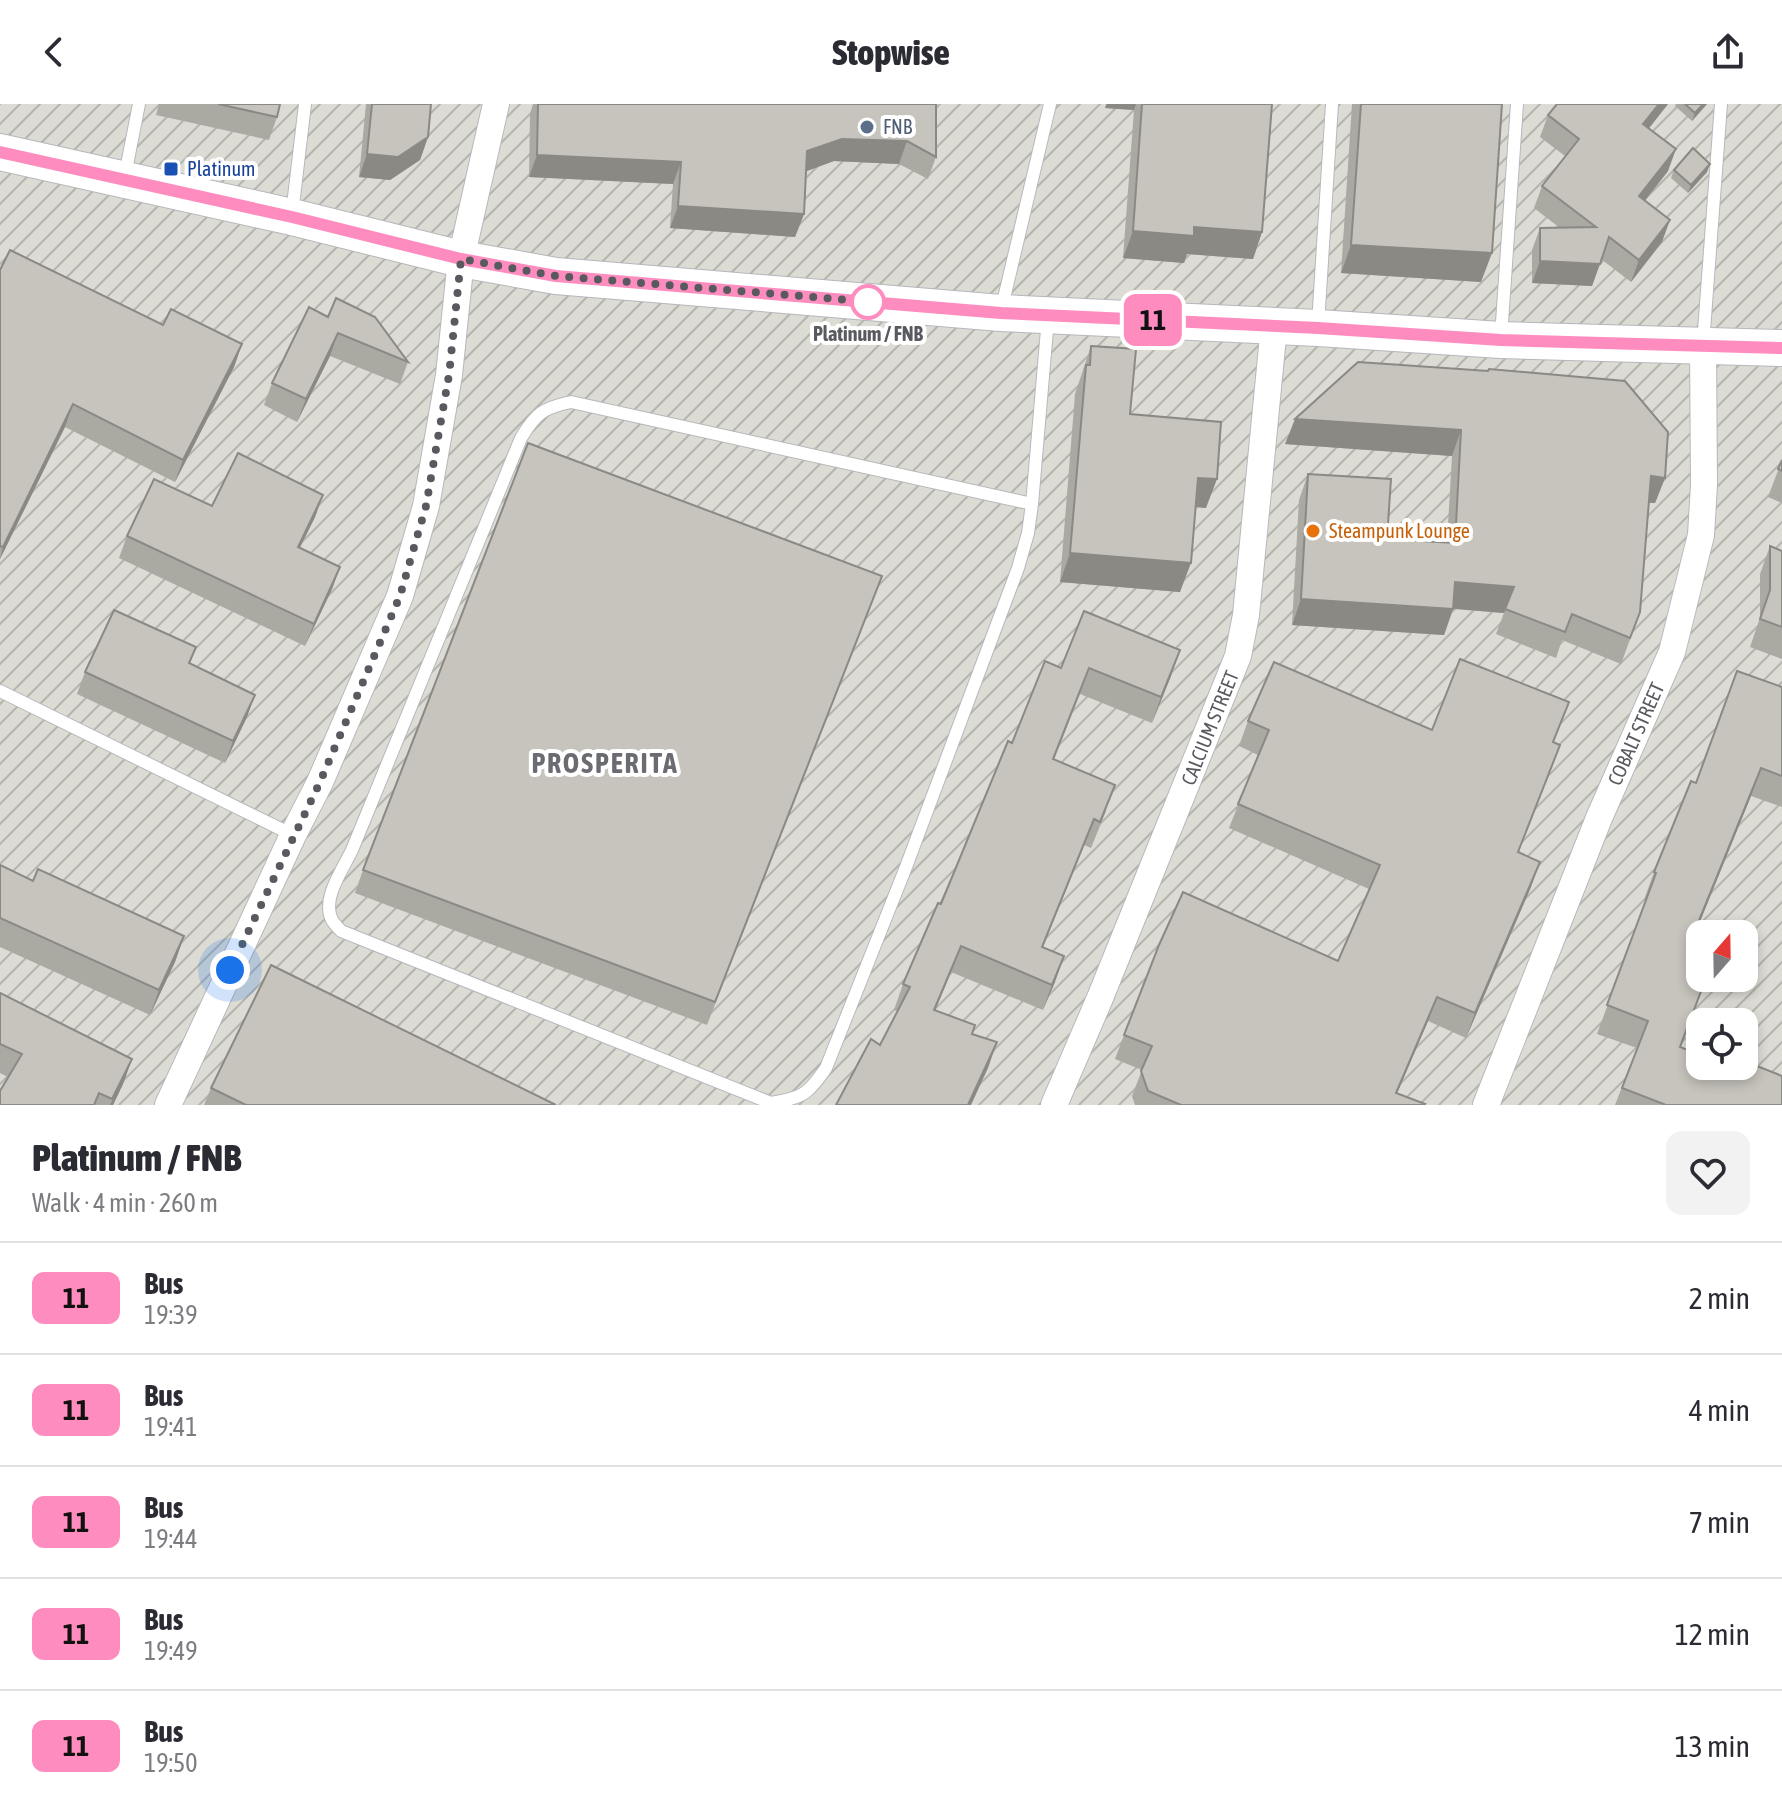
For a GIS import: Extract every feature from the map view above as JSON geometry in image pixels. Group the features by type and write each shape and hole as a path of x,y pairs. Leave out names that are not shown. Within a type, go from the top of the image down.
{"street":[{"path":"168,1105 320,782 400,596 426,506 449,375 461,259 496,104"},
{"path":"0,152 292,217 461,259 556,276 1001,313 1501,340 1782,348"},
{"name":"CALCIUM STREET","path":"1054,1105 1238,656 1246,615 1274,326"},
{"name":"COBALT STREET","path":"1486,1105 1599,818 1672,652 1701,535 1704,485 1703,345"}],"lane":[{"path":"124,181 139,104"},
{"path":"292,217 305,104"},
{"path":"1001,313 1050,104"},
{"path":"1318,328 1332,104"},
{"path":"1501,340 1517,104"},
{"path":"1703,345 1721,104"},
{"path":"1032,504 571,402 546,408 531,420 521,438 333,890 329,904 331,919 341,931 771,1103 796,1099 812,1088 826,1068 906,867 1018,568 1032,504 1048,315"},
{"path":"0,691 293,835"}],"shaded area":[{"path":"0,104 1782,104 1782,1105 0,1105"}],"building":[{"path":"218,104 280,104 277,117"},
{"path":"372,104 431,104 428,137 398,157 367,154"},
{"path":"538,104 936,104 936,157 907,141 842,139 807,151 804,214 678,206 681,162 537,155"},
{"path":"1142,104 1272,104 1262,232 1194,227 1194,236 1133,231"},
{"path":"1361,104 1502,104 1492,253 1351,245"},
{"path":"1557,104 1659,104 1643,124 1676,149 1639,196 1670,220 1639,260 1609,237 1600,264 1540,261 1540,228 1596,227 1542,186 1579,139 1548,115"},
{"path":"1685,104 1703,104 1695,113"},
{"path":"1693,148 1710,164 1691,185 1674,170"},
{"path":"10,250 163,325 171,309 242,344 183,460 73,404 3,547 0,546 0,270"},
{"path":"336,298 375,317 408,362 338,333 306,399 272,383 309,307 328,317"},
{"path":"1091,346 1136,349 1130,414 1221,422 1217,479 1198,478 1191,563 1070,553 1086,365 1090,365"},
{"path":"1358,362 1625,381 1668,432 1665,478 1651,476 1640,612 1630,638 1572,614 1565,632 1505,609 1514,587 1455,582 1453,609 1301,599 1308,474 1391,479 1387,539 1455,543 1461,430 1295,419"},
{"path":"528,443 882,576 715,1002 363,870"},
{"path":"238,453 323,495 298,547 340,567 314,624 127,536 154,479 212,506"},
{"path":"1770,546 1782,551 1782,627 1760,619 1770,590"},
{"path":"114,610 196,647 189,663 255,695 233,741 85,672"},
{"path":"1084,611 1180,650 1161,697 1089,668 1053,759 1115,785 1100,822 1094,819 1042,947 1064,956 1052,985 961,946 934,1010 975,1025 972,1034 997,1042 968,1105 836,1105 871,1039 880,1045 910,987 903,984 938,903 941,904 1008,741 1012,743 1045,661 1061,668"},
{"path":"1460,659 1569,702 1553,742 1560,745 1518,852 1540,862 1475,1013 1437,997 1396,1093 1425,1104 1181,1105 1148,1091 1141,1071 1152,1046 1124,1035 1183,892 1338,961 1380,865 1238,804 1269,730 1248,721 1274,662 1432,730"},
{"path":"1737,671 1782,687 1782,776 1761,768 1699,920 1686,920 1686,992 1701,992 1695,1008 1686,1008 1686,1031 1680,1047 1686,1049 1686,1080 1758,1080 1758,1066 1782,1076 1782,1105 1666,1105 1622,1088 1648,1021 1607,1005 1654,872 1691,781 1696,783"},
{"path":"0,865 33,881 38,869 184,936 159,990 0,918"},
{"path":"271,965 556,1105 246,1105 211,1088"},
{"path":"0,993 132,1059 112,1099 99,1093 94,1105 0,1105 0,1091 22,1054 0,1044"}],"bus line":[{"name":"11","path":"0,152 292,217 461,259 556,276 1001,313 1501,340 1782,348"}],"place":[{"name":"FNB","path":"867,127"},
{"name":"Platinum","path":"171,169"},
{"name":"Platinum / FNB","path":"868,302"},
{"name":"Steampunk Lounge","path":"1313,531"}],"district":[{"name":"PROSPERITA","path":"605,763"}],"route":[{"path":"230,970 320,782 400,596 426,506 449,375 461,259 556,276 874,302 868,302"}]}
